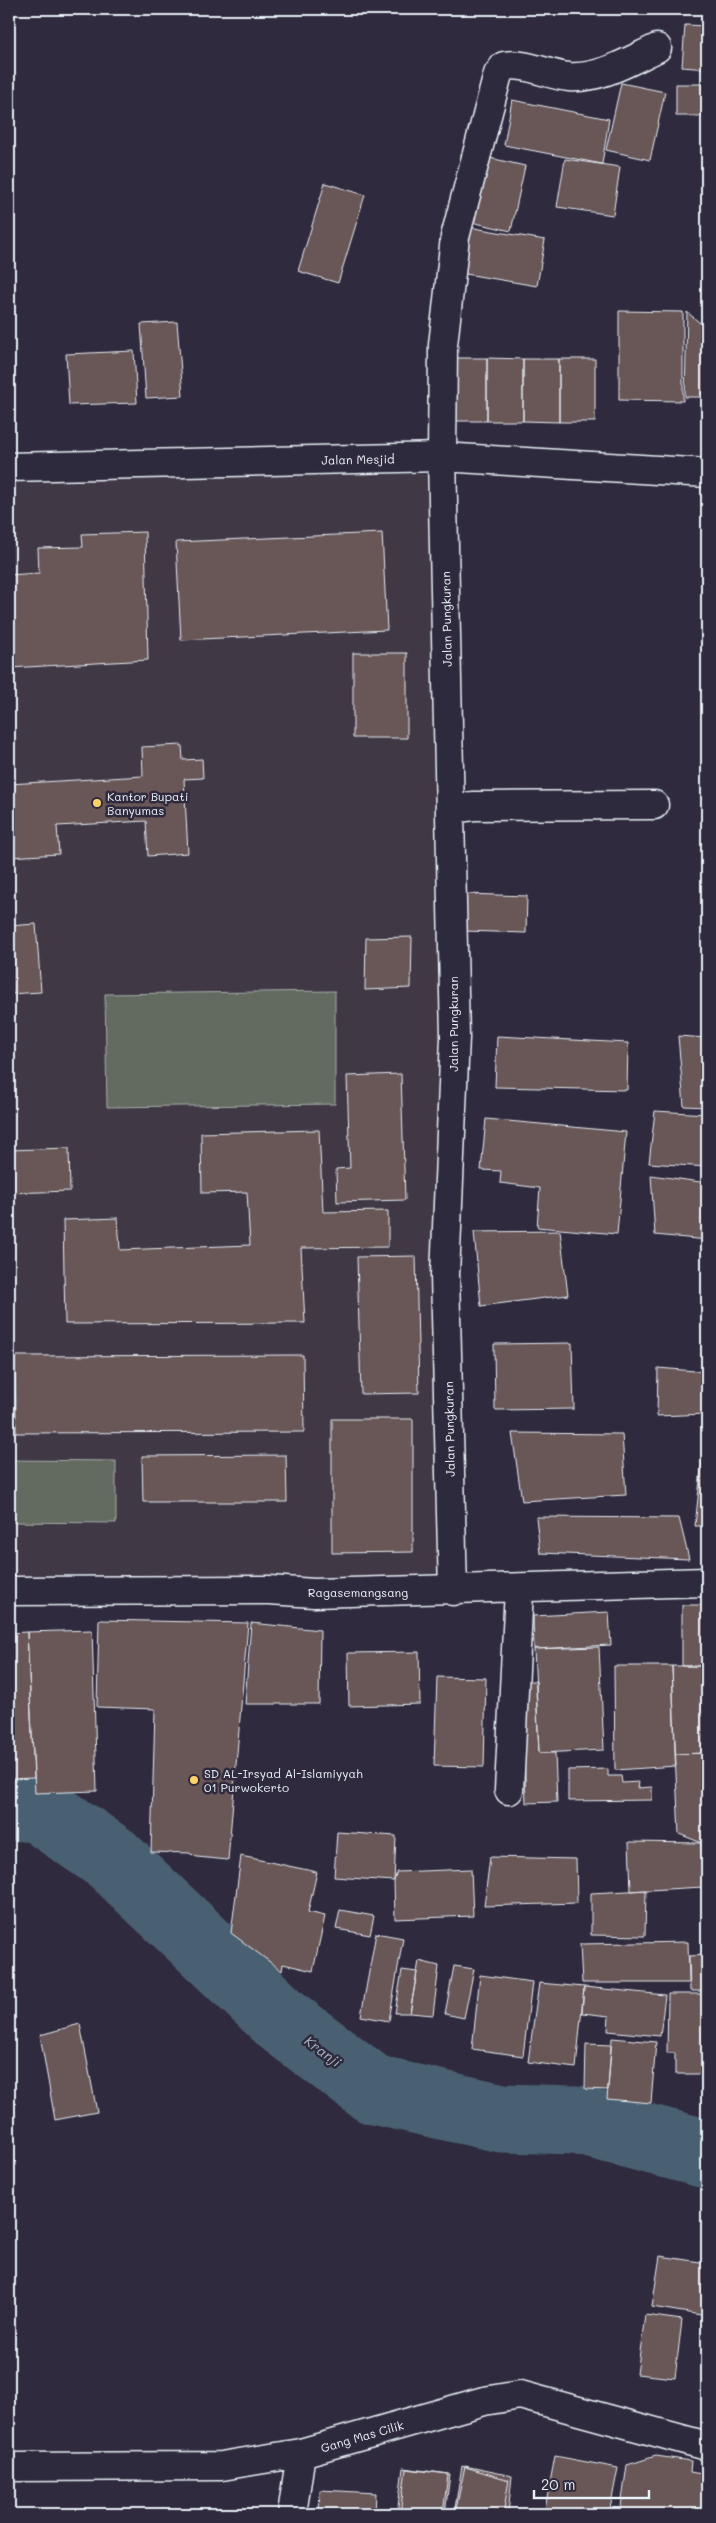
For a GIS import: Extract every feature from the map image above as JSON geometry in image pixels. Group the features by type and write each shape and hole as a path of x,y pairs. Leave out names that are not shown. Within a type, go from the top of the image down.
{"street":[{"name":"Jalan Pungkuran","path":"452,1591 445,1275 455,1037 442,457 443,345 455,237 498,74 504,66 514,64 554,74 586,77 607,71 657,48"},
{"name":"Jalan Mesjid","path":"9,467 442,457 707,472"},
{"path":"450,809 474,806 654,805"},
{"name":"Ragasemangsang","path":"9,1590 269,1590 314,1593 452,1591 707,1582"},
{"path":"510,1790 519,1589"},
{"name":"Gang Mas Cilik","path":"9,2467 220,2466 301,2453 484,2401 520,2395 707,2446"},
{"path":"292,2514 301,2453"}],"shaded area":[{"path":"9,473 437,474 448,1585 9,1594"},
{"path":"335,991 335,1104 107,1107 105,994"},
{"path":"9,1460 116,1461 116,1523 9,1522"}],"building":[{"path":"685,25 707,26 707,69 682,67"},
{"path":"621,83 665,92 650,160 606,150"},
{"path":"676,84 707,84 707,116 676,116"},
{"path":"512,100 609,119 602,164 504,145"},
{"path":"481,156 525,166 511,231 467,221"},
{"path":"565,159 620,167 613,215 557,207"},
{"path":"325,183 365,195 338,283 298,271"},
{"path":"462,226 545,240 537,286 454,272"},
{"path":"619,311 683,312 683,401 619,400"},
{"path":"687,312 707,329 707,397 685,397"},
{"path":"177,322 183,396 146,398 141,324"},
{"path":"134,351 137,403 69,405 66,354"},
{"path":"452,358 487,358 487,421 451,421"},
{"path":"487,358 523,359 523,421 487,421"},
{"path":"523,359 559,359 559,422 523,421"},
{"path":"559,359 595,359 595,422 559,422"},
{"path":"145,532 148,660 9,668 9,575 39,573 38,548 83,547 82,534"},
{"path":"382,533 387,630 181,640 176,542"},
{"path":"353,653 407,653 407,738 353,738"},
{"name":"Kantor Bupati Banyumas","path":"182,745 183,760 202,759 203,778 184,779 188,853 148,856 146,821 57,826 59,854 9,857 9,784 143,776 142,747"},
{"path":"465,894 527,896 526,933 464,931"},
{"path":"36,924 41,992 9,994 9,926"},
{"path":"412,937 411,988 365,990 366,938"},
{"path":"497,1036 628,1043 627,1090 495,1087"},
{"path":"678,1036 707,1038 707,1107 684,1106"},
{"path":"401,1074 405,1200 337,1202 336,1169 350,1168 347,1076"},
{"path":"655,1111 707,1114 707,1167 649,1163"},
{"path":"486,1119 626,1132 617,1234 537,1227 540,1188 500,1183 501,1171 481,1170"},
{"path":"319,1130 323,1212 388,1211 388,1247 301,1248 305,1323 65,1324 63,1220 118,1218 120,1250 250,1245 247,1192 202,1193 201,1133"},
{"path":"69,1148 70,1191 9,1193 9,1150"},
{"path":"651,1175 707,1183 707,1240 655,1235"},
{"path":"9,1212 11,1212 11,1329 9,1329"},
{"path":"560,1231 568,1295 481,1306 474,1232"},
{"path":"416,1256 419,1393 361,1394 357,1257"},
{"path":"707,1292 707,1318 704,1319"},
{"path":"704,1319 707,1319 707,1372 701,1372"},
{"path":"572,1343 574,1409 495,1410 494,1344"},
{"path":"303,1355 304,1432 16,1433 15,1356"},
{"path":"658,1368 707,1372 707,1414 657,1416"},
{"path":"707,1414 707,1526 695,1526"},
{"path":"332,1419 413,1419 413,1552 332,1553"},
{"path":"512,1433 622,1434 626,1495 522,1501"},
{"path":"286,1455 287,1502 143,1502 142,1456"},
{"path":"536,1517 679,1518 689,1559 540,1553"},
{"path":"682,1605 707,1605 707,1666 682,1666"},
{"path":"609,1612 611,1645 534,1649 533,1616"},
{"name":"SD AL-Irsyad Al-Islamiyyah 01 Purwokerto","path":"99,1620 248,1623 228,1860 197,1857 189,1853 151,1852 155,1709 97,1707"},
{"path":"251,1623 320,1630 319,1704 245,1704"},
{"path":"92,1630 97,1791 35,1793 27,1632"},
{"path":"27,1632 34,1778 9,1779 9,1633"},
{"path":"599,1647 604,1750 539,1753 534,1649"},
{"path":"419,1652 420,1704 349,1706 348,1653"},
{"path":"614,1666 672,1666 676,1766 615,1770"},
{"path":"672,1666 707,1666 707,1753 675,1754"},
{"path":"437,1677 486,1678 484,1767 434,1766"},
{"path":"521,1681 536,1681 539,1753 555,1753 557,1802 526,1803"},
{"path":"707,1753 707,1845 679,1834 675,1754"},
{"path":"608,1769 608,1776 621,1776 622,1783 639,1782 638,1788 652,1787 652,1800 568,1801 568,1770"},
{"path":"337,1832 396,1836 394,1881 334,1877"},
{"path":"629,1842 701,1843 703,1887 631,1891"},
{"path":"241,1856 317,1872 308,1912 325,1916 313,1971 283,1964 282,1971 231,1933"},
{"path":"490,1857 576,1859 577,1903 484,1906"},
{"path":"471,1869 473,1916 395,1919 394,1881 397,1872"},
{"path":"646,1890 645,1936 591,1935 591,1893"},
{"path":"340,1910 374,1916 370,1935 336,1929"},
{"path":"376,1933 403,1938 389,2021 361,2016"},
{"path":"688,1942 689,1983 582,1983 580,1944"},
{"path":"707,1955 707,1991 690,1991 689,1956"},
{"path":"419,1961 439,1966 433,2015 410,2013"},
{"path":"454,1966 474,1969 464,2018 445,2014"},
{"path":"402,1970 417,1972 410,2013 395,2013"},
{"path":"480,1975 532,1982 523,2056 472,2049"},
{"path":"539,1983 584,1987 576,2068 528,2062"},
{"path":"584,1987 665,1995 660,2036 608,2031 609,2016 582,2013"},
{"path":"668,1994 707,1994 707,2074 675,2074 675,2053 667,2053"},
{"path":"80,2024 97,2112 55,2120 40,2035"},
{"path":"612,2038 656,2042 651,2103 607,2099"},
{"path":"586,2044 611,2045 608,2090 585,2089"},
{"path":"660,2256 707,2263 707,2316 652,2307"},
{"path":"645,2315 682,2320 675,2378 637,2374"},
{"path":"555,2456 618,2468 609,2514 544,2514"},
{"path":"656,2456 691,2461 690,2472 707,2475 707,2514 620,2514 627,2465"},
{"path":"462,2466 509,2480 503,2514 454,2514"},
{"path":"465,2466 512,2476 508,2514 455,2514"},
{"path":"403,2468 450,2474 445,2514 397,2514"},
{"path":"406,2469 448,2474 443,2514 400,2514"},
{"path":"320,2490 376,2493 375,2514 319,2514"}],"waterway":[{"name":"Kranji","path":"9,1806 38,1808 112,1859 284,2022 374,2090 502,2118 577,2120 707,2154"}],"place":[{"name":"Kantor Bupati Banyumas","path":"97,803"},
{"name":"SD AL-Irsyad Al-Islamiyyah 01 Purwokerto","path":"194,1780"}]}
